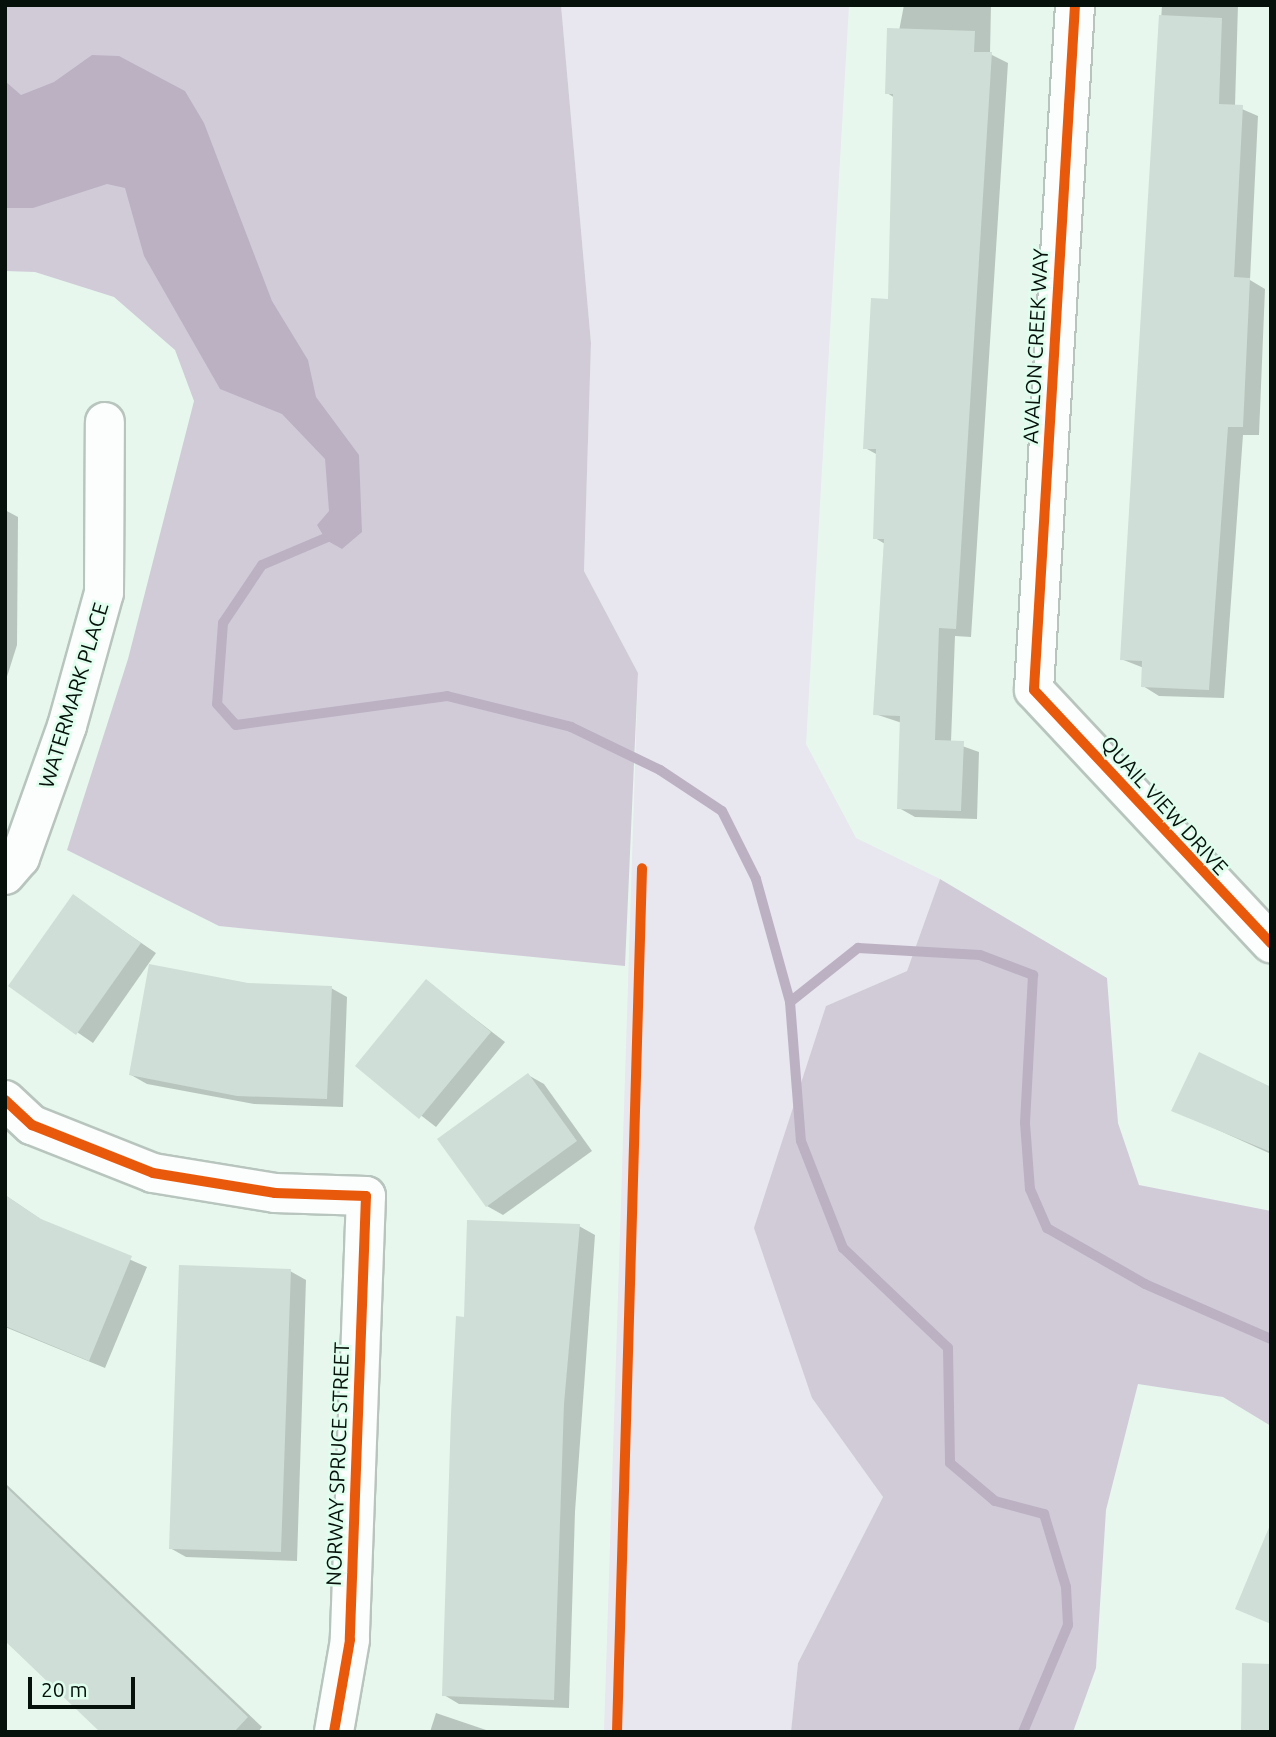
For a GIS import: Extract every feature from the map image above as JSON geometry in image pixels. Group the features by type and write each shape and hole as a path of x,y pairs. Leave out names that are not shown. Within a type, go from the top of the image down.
{"street":[{"name":"AVALON CREEK WAY","path":"1034,690 1075,5"},
{"name":"WATERMARK PLACE","path":"5,875 20,858 68,726 104,593 105,422"},
{"name":"QUAIL VIEW DRIVE","path":"1034,690 1271,943"},
{"name":"NORWAY SPRUCE STREET","path":"5,1100 32,1125 153,1172 275,1193 366,1196 350,1640 334,1732"}],"shaded area":[{"path":"5,5 561,5 591,343 584,571 638,673 625,966 219,926 67,850 128,659 194,401 175,350 114,297 35,272 5,271"},
{"path":"561,5 849,5 806,744 856,838 940,879 907,971 826,1006 812,1398 883,1497 798,1663 791,1732 604,1732 638,673 584,571 591,343"},
{"path":"92,55 119,56 185,91 204,123 272,301 308,360 316,397 359,455 362,532 342,549 326,540 317,525 329,511 325,459 282,414 220,389 144,256 125,188 107,184 33,208 5,208 5,81 21,95 54,82"},
{"path":"940,879 1107,978 1118,1123 1139,1185 1271,1211 1271,1426 1223,1397 1138,1384 1106,1510 1096,1668 1073,1732 791,1732 798,1663 883,1497 812,1398 754,1228 826,1006 907,971"}],"building":[{"path":"1159,15 1222,18 1219,104 1243,105 1234,277 1250,278 1243,427 1228,427 1209,690 1141,687 1142,661 1120,660"},
{"path":"887,28 975,31 974,52 992,52 956,629 939,628 935,740 964,741 961,811 897,809 900,716 873,715 884,539 873,539 876,449 863,449 871,298 888,299 893,94 885,94"},
{"path":"73,894 141,943 76,1035 8,986"},
{"path":"149,964 248,983 332,986 327,1099 237,1096 129,1075"},
{"path":"426,979 491,1032 419,1119 355,1066"},
{"path":"1199,1052 1271,1087 1271,1152 1171,1111"},
{"path":"528,1073 577,1141 486,1207 437,1139"},
{"path":"5,1195 41,1219 132,1256 89,1361 5,1326"},
{"path":"467,1220 580,1224 564,1404 554,1700 442,1696 456,1316 464,1317"},
{"path":"179,1265 291,1269 281,1552 169,1549"},
{"path":"5,1486 248,1717 234,1732 100,1732 5,1641"},
{"path":"1271,1525 1271,1624 1235,1609"},
{"path":"1242,1663 1271,1664 1271,1732 1241,1732"}],"waterway":[{"path":"335,534 262,565 223,623 217,704 236,725 447,696 571,727 660,770 722,811 756,879 790,1002 801,1141 843,1248 948,1348 950,1463 995,1501 1044,1514 1066,1587 1068,1625 1023,1732"},
{"path":"790,1002 858,948 980,955 1033,975 1025,1123 1030,1189 1047,1228 1145,1284 1271,1339"}],"cycle path":[{"path":"1075,5 1034,690 1271,943"},
{"path":"617,1732 642,868"},
{"path":"5,1100 32,1125 153,1173 275,1193 366,1196 350,1640 334,1732"}]}
